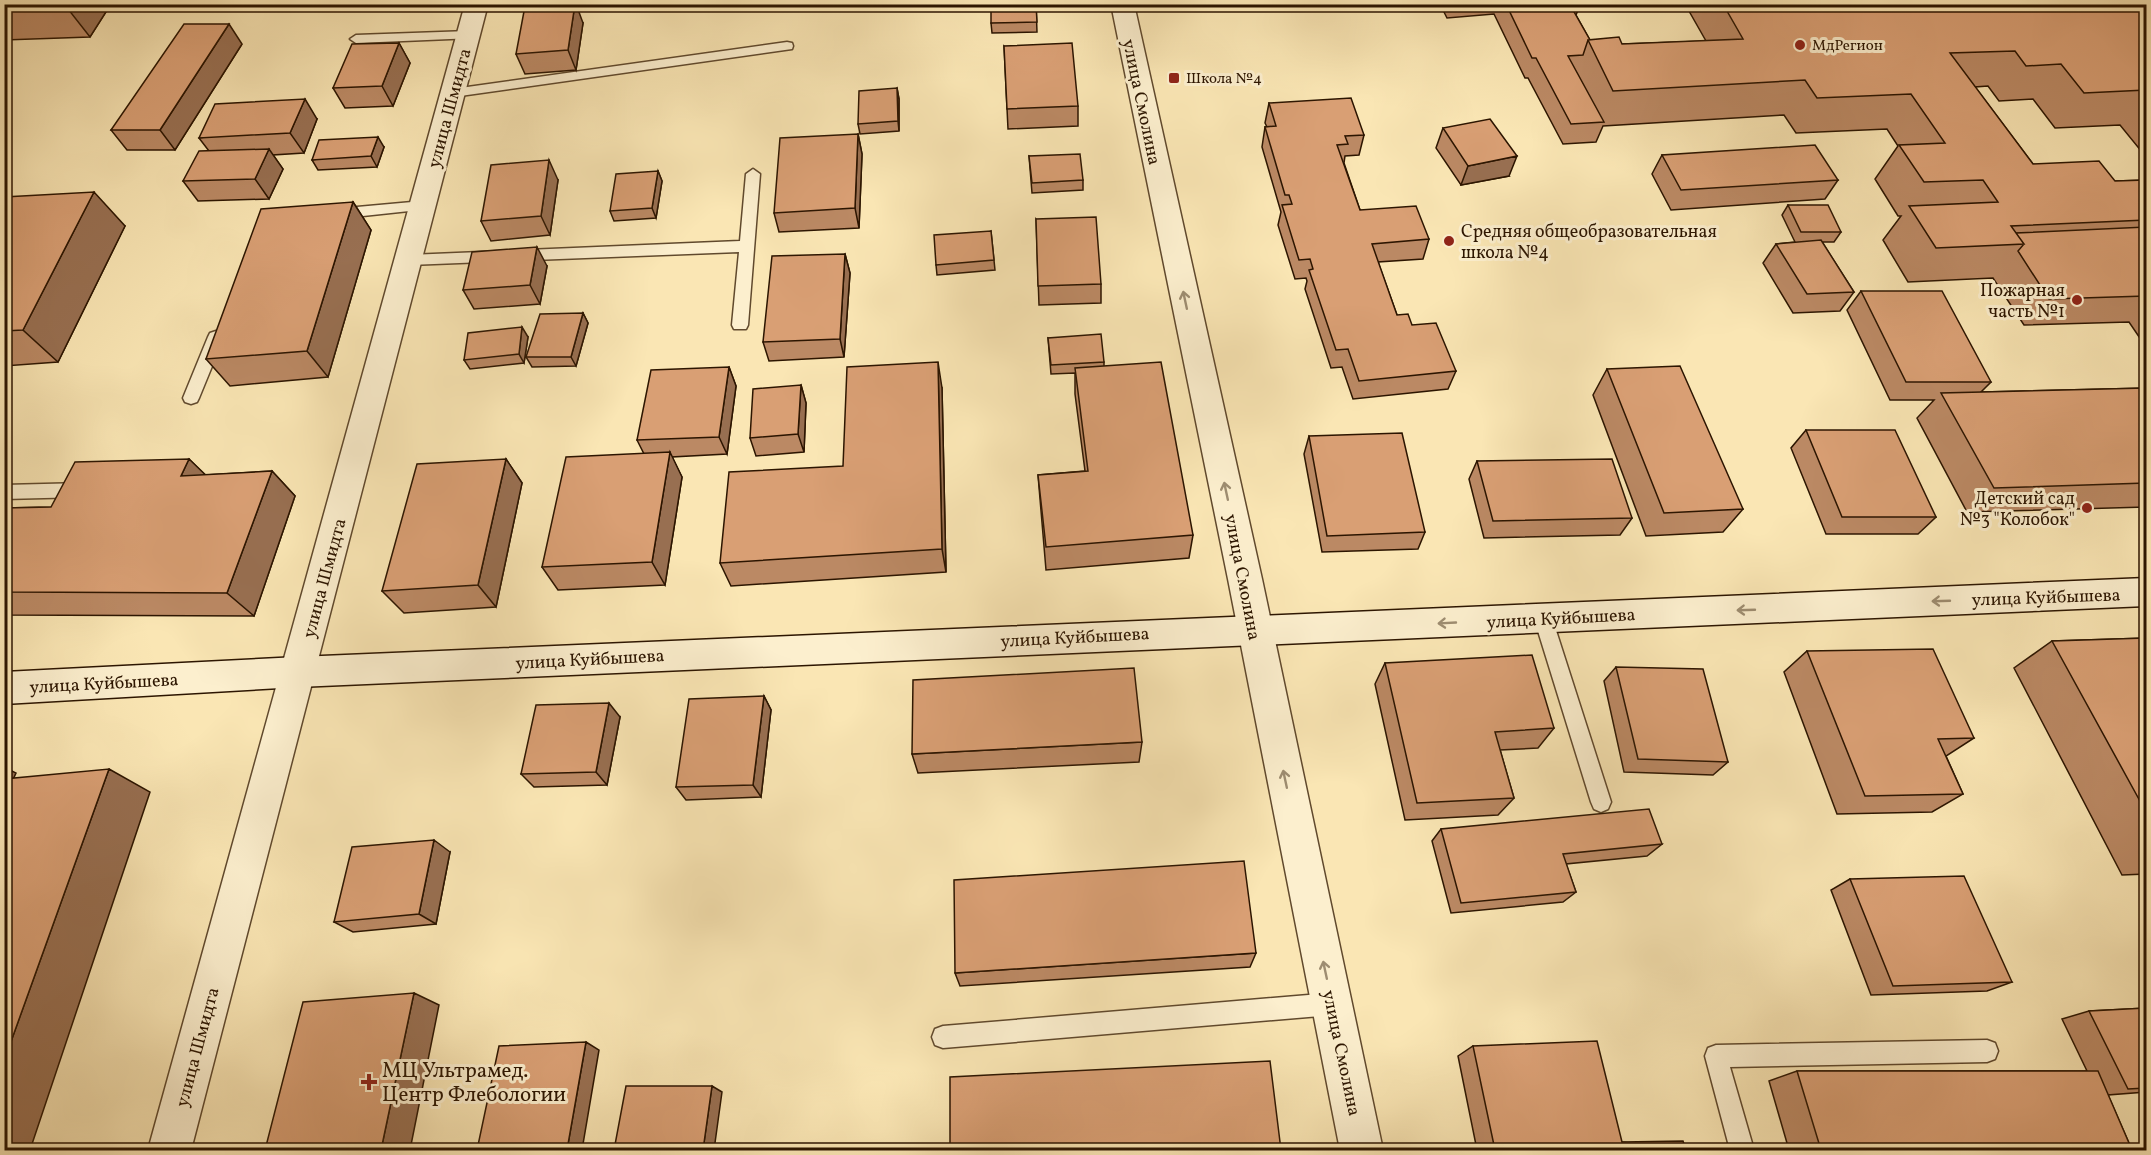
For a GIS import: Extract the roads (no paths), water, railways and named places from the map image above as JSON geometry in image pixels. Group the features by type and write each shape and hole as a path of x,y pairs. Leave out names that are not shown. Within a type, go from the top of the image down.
{"street":[{"name":"улица Смолина","path":"1122,4 1245,579 1362,1150"},
{"name":"улица Шмидта","path":"169,1150 473,20"},
{"name":"улица Куйбышева","path":"4,688 298,672 2146,592"}],"lane":[{"path":"356,39 473,20"},
{"path":"453,93 787,46"},
{"path":"740,325 753,174"},
{"path":"319,215 423,206"},
{"path":"409,260 747,246"},
{"path":"191,398 222,321"},
{"path":"4,492 86,490"},
{"path":"1543,618 1601,802"},
{"path":"943,1037 1332,1004"},
{"path":"1742,1150 1716,1056 1987,1051"}],"place":[{"name":"МдРегион","path":"1800,45"},
{"name":"Школа №4","path":"1174,78"},
{"name":"Средняя общеобразовательная школа №4","path":"1449,241"},
{"name":"Пожарная часть №1","path":"2077,300"},
{"name":"Детский сад №3 \"Колобок\"","path":"2087,508"},
{"name":"МЦ Ультрамед. Центр Флебологии","path":"369,1082"}]}
